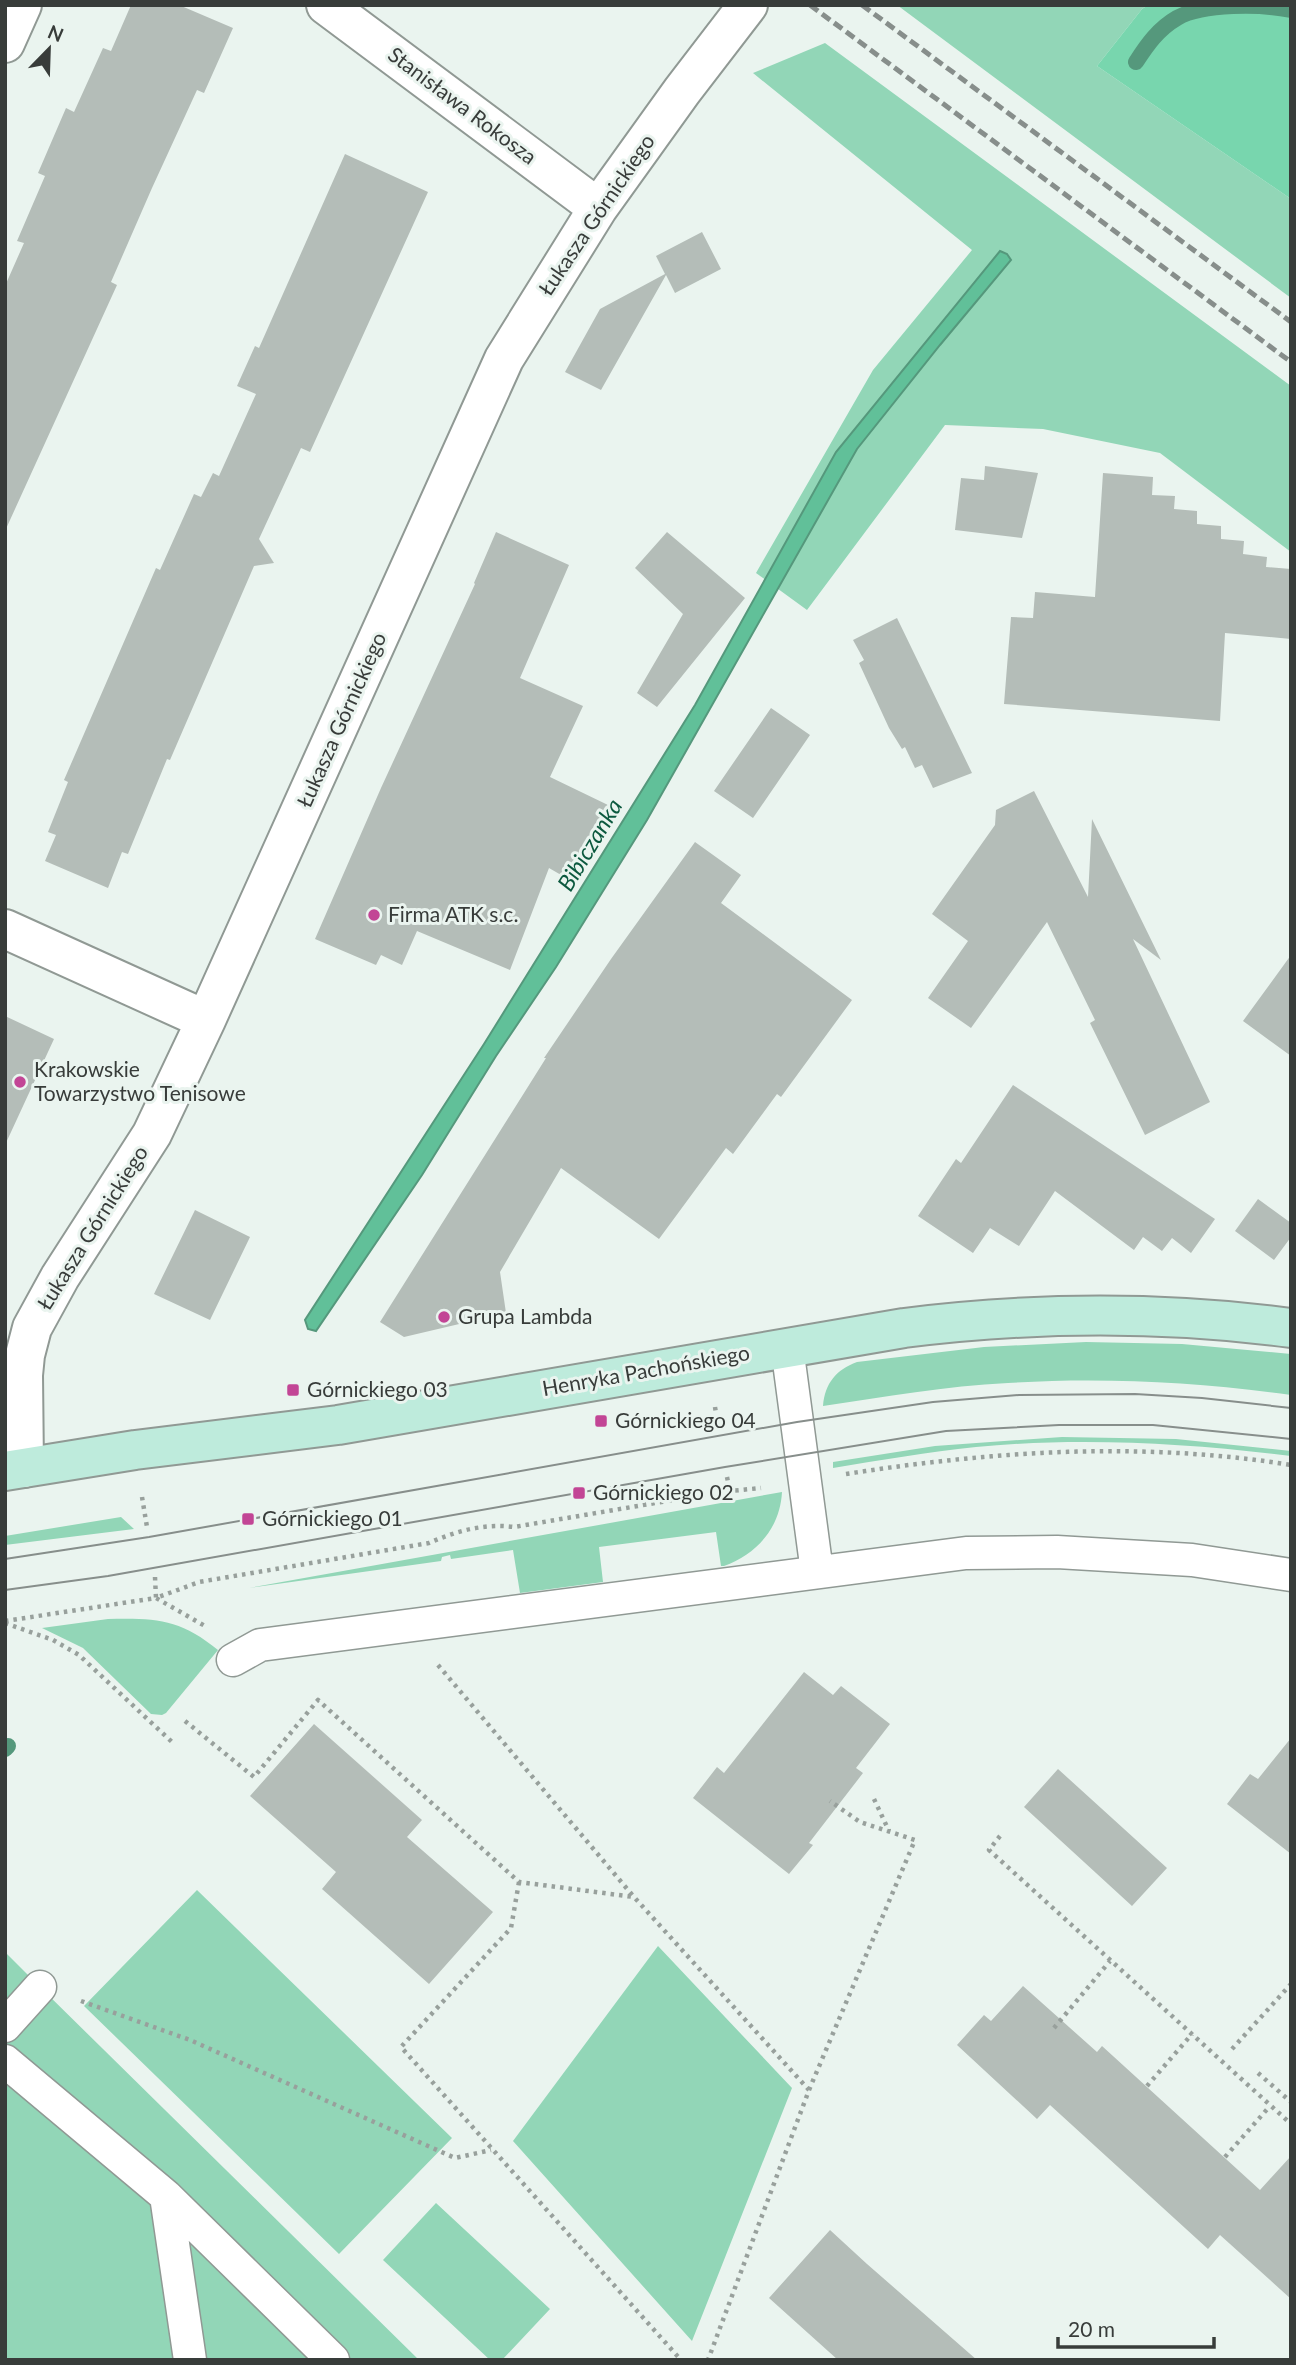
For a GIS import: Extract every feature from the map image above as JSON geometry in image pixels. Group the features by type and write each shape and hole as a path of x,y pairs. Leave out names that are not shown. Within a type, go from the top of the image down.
{"street":[{"path":"5,43 22,5"},
{"name":"Stanisława Rokosza","path":"326,5 598,208"},
{"name":"Łukasza Górnickiego","path":"15,1470 24,1355 32,1328 53,1289 152,1134 504,359 598,208 748,5"},
{"path":"5,929 206,1020"},
{"name":"Henryka Pachońskiego","path":"15,1470 135,1450 338,1425 904,1328 1009,1318 1148,1316 1291,1328"}],"lane":[{"path":"787,1347 817,1572"},
{"path":"238,1657 260,1645 966,1553 1058,1552 1192,1560 1291,1575"},
{"path":"5,2026 40,1987"},
{"path":"5,2061 166,2196 333,2360"},
{"path":"166,2196 190,2360"}],"path":[{"path":"835,1476 967,1457 1084,1450 1175,1453 1291,1465"},
{"path":"727,1477 730,1492"},
{"path":"5,1622 156,1598 199,1582 429,1543 452,1533 498,1525 514,1527 770,1486"},
{"path":"142,1491 147,1527"},
{"path":"155,1577 156,1598"},
{"path":"156,1598 201,1623 238,1657"},
{"path":"5,1622 53,1640 79,1655 172,1742"},
{"path":"404,1625 634,1897 809,2090"},
{"path":"185,1721 254,1777 318,1700 519,1882 634,1897"},
{"path":"874,1799 889,1832"},
{"path":"708,2360 809,2090 915,1840 860,1822 830,1801"},
{"path":"1000,1836 989,1850 1291,2124"},
{"path":"519,1882 511,1928 401,2047 681,2360"},
{"path":"1054,2028 1111,1961"},
{"path":"1232,2049 1291,1984"},
{"path":"40,1987 190,2040 456,2158 492,2150"},
{"path":"1147,2087 1192,2034"},
{"path":"1258,2073 1291,2102"},
{"path":"1225,2157 1270,2106"}],"shaded area":[{"path":"897,5 1148,5 1097,66 1291,199 1291,298"},
{"path":"1148,5 1291,5 1291,199 1097,66"},
{"path":"825,43 1291,386 1291,552 1160,453 1043,429 945,425 807,610 756,573 873,370 972,250 753,73"},
{"path":"1000,251 1007,254 1011,260 857,449 647,820 556,967 496,1056 422,1175 316,1331 308,1329 305,1320 484,1044 695,705 836,452"},
{"path":"1086,1342 1182,1344 1291,1354 1291,1395 1150,1382 1043,1381 985,1384 823,1406 826,1391 833,1378 857,1362 984,1347"},
{"path":"1062,1437 1176,1439 1291,1451 1291,1456 1173,1445 1054,1442 958,1449 833,1468 833,1462 935,1446"},
{"path":"782,1492 777,1517 765,1538 747,1554 724,1566 721,1566 716,1532 599,1547 603,1582 520,1593 513,1550 451,1559 450,1555 442,1557 441,1561 249,1588"},
{"path":"121,1517 134,1529 5,1545 5,1536"},
{"path":"108,1619 154,1620 179,1626 218,1650 166,1713 151,1714 83,1648 42,1628"},
{"path":"197,1890 452,2138 339,2254 84,2006"},
{"path":"658,1946 792,2088 692,2341 513,2141"},
{"path":"5,1952 40,1987 419,2360 5,2360"},
{"path":"436,2203 550,2309 502,2360 490,2360 383,2260"}],"building":[{"path":"131,5 179,5 233,28 204,93 197,90 152,188 111,282 117,285 5,531 5,286 24,243 17,241 45,176 38,173 66,108 74,112 103,48 111,51"},
{"path":"345,154 428,192 310,452 301,448 259,539 274,563 254,566 170,760 167,759 128,854 122,852 108,888 45,861 56,835 48,832 68,782 64,780 156,568 160,570 194,494 201,497 213,473 219,476 256,394 237,386 255,346 259,348"},
{"path":"702,232 721,269 675,293 666,275 601,390 565,372 600,309 665,274 656,256"},
{"path":"985,466 1038,473 1022,538 955,530 961,478 984,480"},
{"path":"1103,473 1153,477 1152,495 1175,496 1174,509 1197,511 1197,524 1221,526 1221,539 1244,541 1243,554 1267,557 1266,567 1291,569 1291,639 1225,633 1220,721 1004,704 1011,617 1033,618 1035,592 1095,597"},
{"path":"496,532 569,565 520,678 583,706 550,777 608,805 568,879 549,868 510,970 417,931 402,965 381,955 376,965 315,939"},
{"path":"667,532 745,598 657,707 637,693 683,614 635,568"},
{"path":"897,618 972,773 933,788 922,765 915,768 905,747 902,749 889,728 859,663 864,660 853,640"},
{"path":"771,708 810,735 753,818 714,791"},
{"path":"1034,791 1088,897 1092,819 1161,960 1133,939 1210,1102 1145,1135 1090,1023 1095,1020 1047,922 971,1028 928,998 968,941 932,914 995,825 996,810"},
{"path":"695,842 741,875 721,903 852,1000 781,1097 777,1094 733,1154 726,1148 659,1239 561,1168 500,1272 506,1313 404,1337 380,1322 544,1058"},
{"path":"1291,955 1291,1056 1243,1021"},
{"name":"Krakowskie Towarzystwo Tenisowe","path":"5,1016 54,1039 5,1145"},
{"path":"1013,1085 1215,1219 1191,1253 1172,1238 1162,1251 1143,1237 1134,1250 1055,1191 1019,1246 990,1228 973,1253 918,1216 956,1159 961,1163"},
{"path":"1258,1199 1291,1223 1291,1237 1274,1260 1235,1231"},
{"path":"195,1210 250,1237 210,1320 154,1294"},
{"path":"804,1672 833,1695 841,1686 890,1724 856,1768 863,1773 809,1843 813,1845 789,1874 693,1798 717,1767 724,1773"},
{"path":"314,1724 422,1820 407,1837 493,1912 429,1984 322,1889 336,1872 250,1796"},
{"path":"1291,1738 1291,1854 1227,1804 1250,1774 1258,1779"},
{"path":"1058,1769 1167,1868 1132,1906 1024,1807"},
{"path":"1023,1986 1097,2052 1102,2046 1260,2190 1291,2156 1291,2299 1220,2235 1208,2249 1050,2105 1037,2119 957,2045 984,2015 991,2021"},
{"path":"830,2230 977,2360 838,2360 769,2298"}],"waterway":[{"name":"Bibiczanka","path":"1136,62 1159,32 1170,22 1188,13 1233,6 1291,10"},
{"name":"Bibiczanka","path":"5,1749 8,1746"}],"tram line":[{"path":"5,1559 149,1537 797,1422 933,1402 1019,1395 1135,1394 1291,1408"},
{"path":"5,1590 108,1576 725,1467 946,1431 1059,1425 1153,1425 1291,1439"}],"railway":[{"path":"810,5 1291,362"},
{"path":"862,5 1291,322"}],"place":[{"name":"Firma ATK s.c.","path":"374,915"},
{"name":"Krakowskie Towarzystwo Tenisowe","path":"20,1082"},
{"name":"Grupa Lambda","path":"444,1317"},
{"name":"Górnickiego 03","path":"293,1390"},
{"name":"Górnickiego 04","path":"601,1421"},
{"name":"Górnickiego 02","path":"579,1493"},
{"name":"Górnickiego 01","path":"248,1519"}]}
